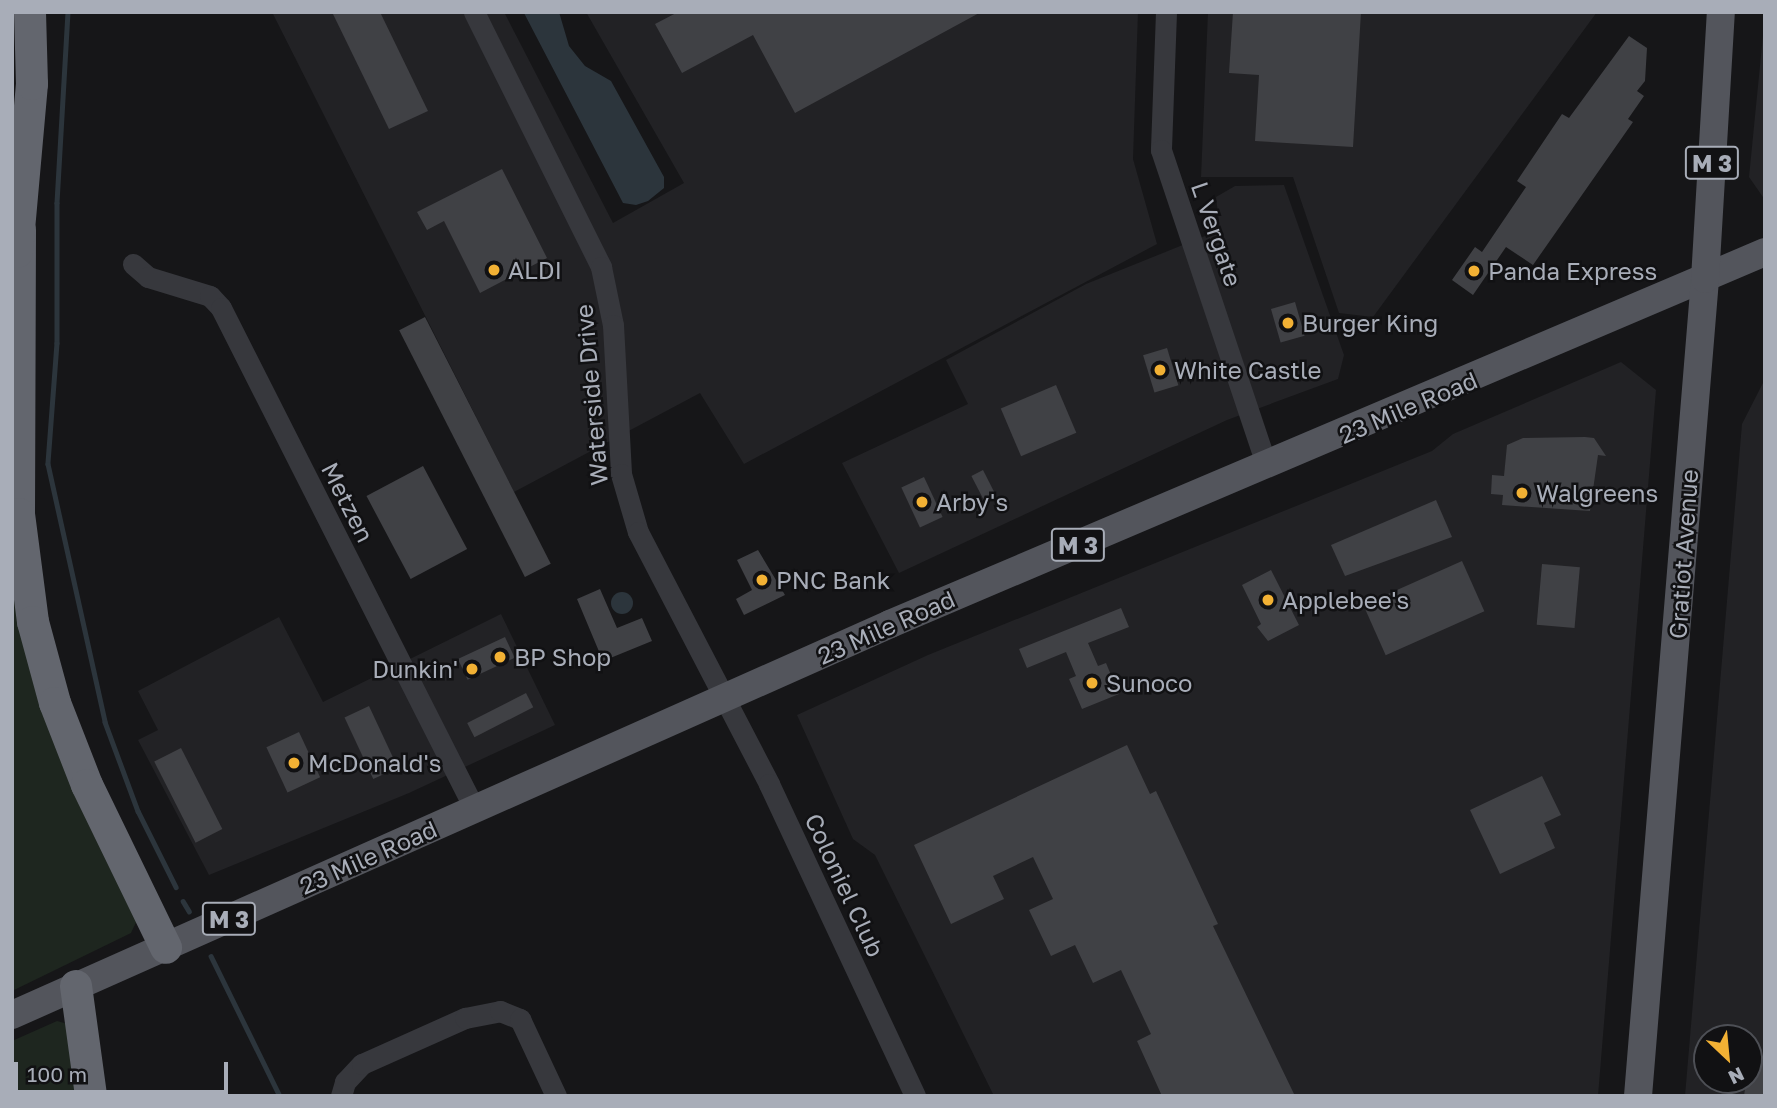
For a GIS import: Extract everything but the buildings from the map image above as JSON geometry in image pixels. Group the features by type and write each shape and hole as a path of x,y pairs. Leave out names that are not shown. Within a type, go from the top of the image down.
{"highway":[{"path":"12,295 32,84 30,12"},
{"path":"20,230 19,514 33,622 55,703 83,774 166,948"},
{"path":"76,986 91,1096"}],"main road":[{"name":"Gratiot Avenue","path":"1638,1096 1705,279 1721,12"},
{"name":"23 Mile Road","path":"12,1015 723,698 1765,252"}],"street":[{"name":"Waterside Drive","path":"474,12 594,249 613,325 626,495 650,558 723,698"},
{"name":"L Vergate","path":"1166,12 1161,150 1267,466"},
{"name":"Metzen","path":"133,264 148,277 210,296 221,308 475,810"},
{"name":"Coloniel Club","path":"723,698 769,784 915,1096"},
{"path":"341,1096 345,1082 362,1064 465,1018 500,1011 520,1019 556,1096"}],"shaded area":[{"path":"272,12 504,12 613,223 684,183 586,12 1138,12 1133,159 1157,244 744,464 700,393 514,492"},
{"path":"559,12 569,46 585,66 611,81 664,177 664,188 648,201 636,205 623,203 524,13"},
{"path":"1208,12 1597,12 1373,317 1339,313 1293,177 1201,177"},
{"path":"1765,15 1765,200 1749,177"},
{"path":"1284,185 1344,355 1338,379 1227,420 899,573 842,463 968,404 946,360 1086,284 1220,230 1216,197 1235,186"},
{"path":"1621,362 1656,390 1598,1096 994,1096 875,855 853,839 797,715 928,655 1432,451 1453,434"},
{"path":"1765,379 1765,1096 1685,1096 1742,424"},
{"path":"12,528 138,918 131,933 12,991"},
{"path":"618,592 626,592 633,599 633,607 626,614 618,614 611,607 611,599"},
{"path":"501,614 555,725 409,793 209,875 138,740 158,730 138,691 279,617 323,702"},
{"path":"57,1021 68,1024 79,1096 12,1096 12,1041"}],"waterway":[{"path":"68,12 57,203 57,343 48,464 105,722 138,811 176,887"},
{"path":"183,901 189,911"},
{"path":"211,956 280,1096"}],"place":[{"name":"ALDI","path":"494,270"},
{"name":"Panda Express","path":"1474,271"},
{"name":"Burger King","path":"1288,323"},
{"name":"White Castle","path":"1160,370"},
{"name":"Walgreens","path":"1522,493"},
{"name":"Arby's","path":"922,502"},
{"name":"PNC Bank","path":"762,580"},
{"name":"Applebee's","path":"1268,600"},
{"name":"BP Shop","path":"500,657"},
{"name":"Dunkin'","path":"472,669"},
{"name":"Sunoco","path":"1092,683"},
{"name":"McDonald's","path":"294,763"}]}
